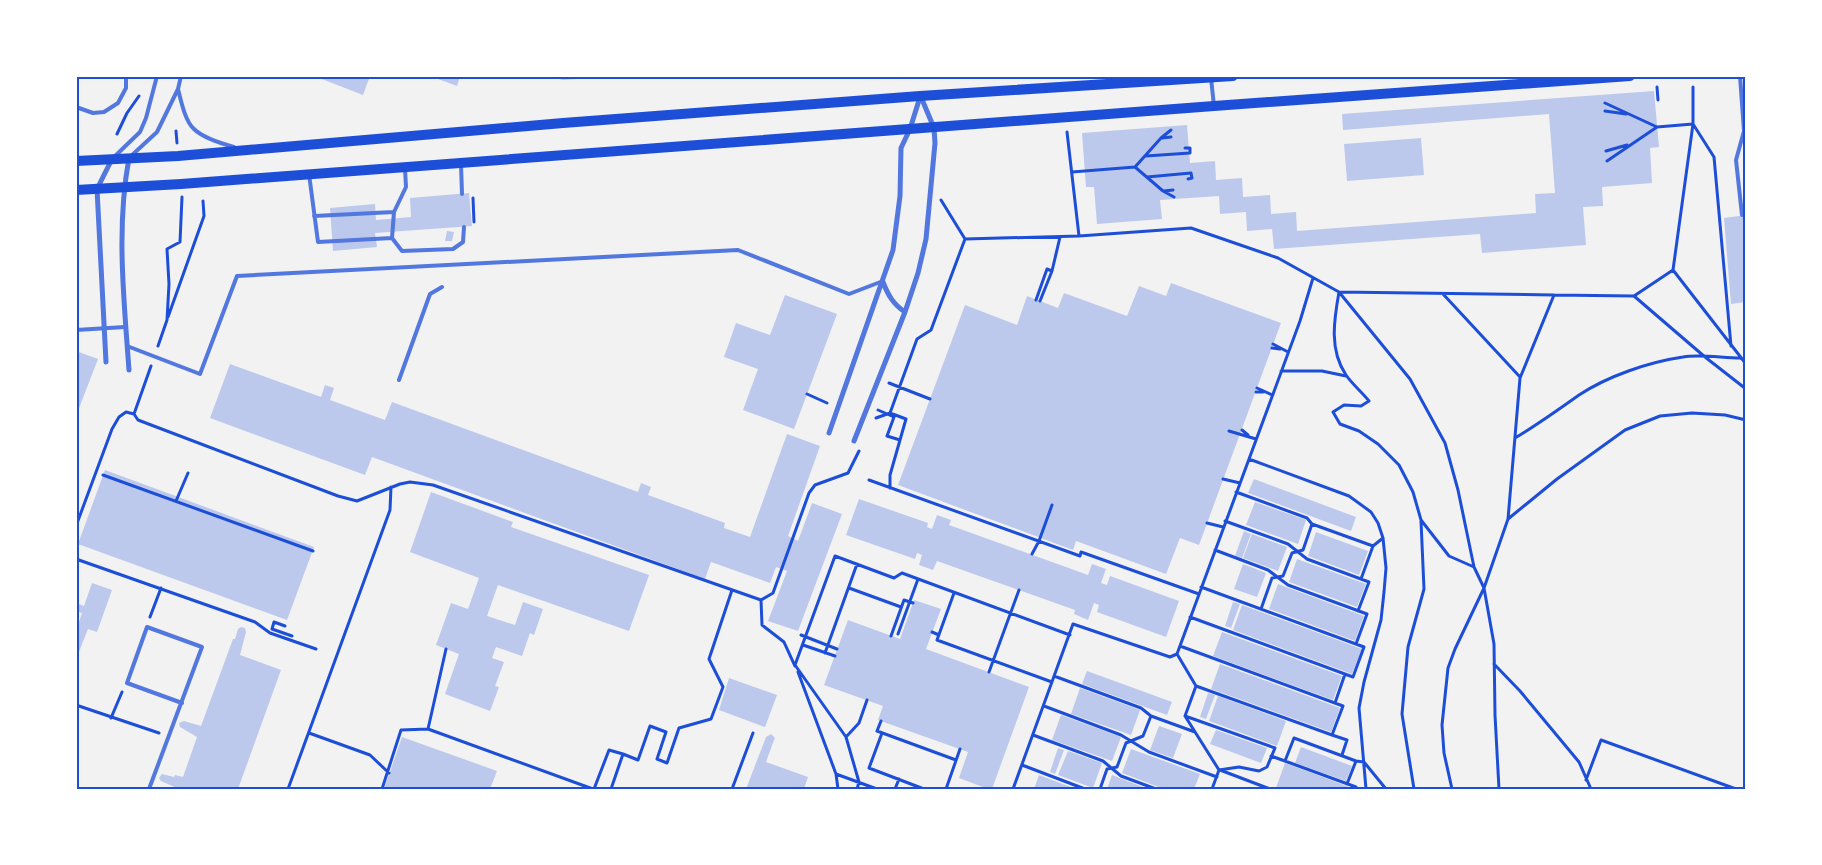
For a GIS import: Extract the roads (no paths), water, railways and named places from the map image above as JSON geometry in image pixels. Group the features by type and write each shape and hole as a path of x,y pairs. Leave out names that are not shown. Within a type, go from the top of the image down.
{"main road":[{"path":"76,161 178,156 241,149 920,96 1233,76"},
{"path":"76,190 181,184 1630,76"}],"street":[{"path":"854,442 906,312 926,239 934,164 934,128 920,96"},
{"path":"829,432 883,281 892,250 897,227 900,196 901,148 910,129 920,96"},
{"path":"128,370 122,243 124,187 129,158"},
{"path":"106,362 97,189 112,159"},
{"path":"883,281 890,299 897,307 906,312"}],"lane":[{"path":"76,107 93,113 104,112 118,103 126,88 126,76"},
{"path":"112,159 140,132 146,118 157,76"},
{"path":"129,158 157,132 178,89 181,76"},
{"path":"1740,76 1745,132 1736,160 1742,215"},
{"path":"1211,78 1214,106"},
{"path":"178,89 183,108 194,129 218,142 241,149"},
{"path":"461,163 462,194"},
{"path":"404,167 406,187 394,212 392,238 402,250 453,249 463,242 464,227"},
{"path":"309,174 318,242 392,238"},
{"path":"314,216 394,212"},
{"path":"127,346 200,374 237,276 738,250 848,294 883,281"},
{"path":"399,380 430,294 442,286"},
{"path":"76,330 125,327"},
{"path":"149,789 182,702 202,647 147,627 127,683 182,702"}]}
